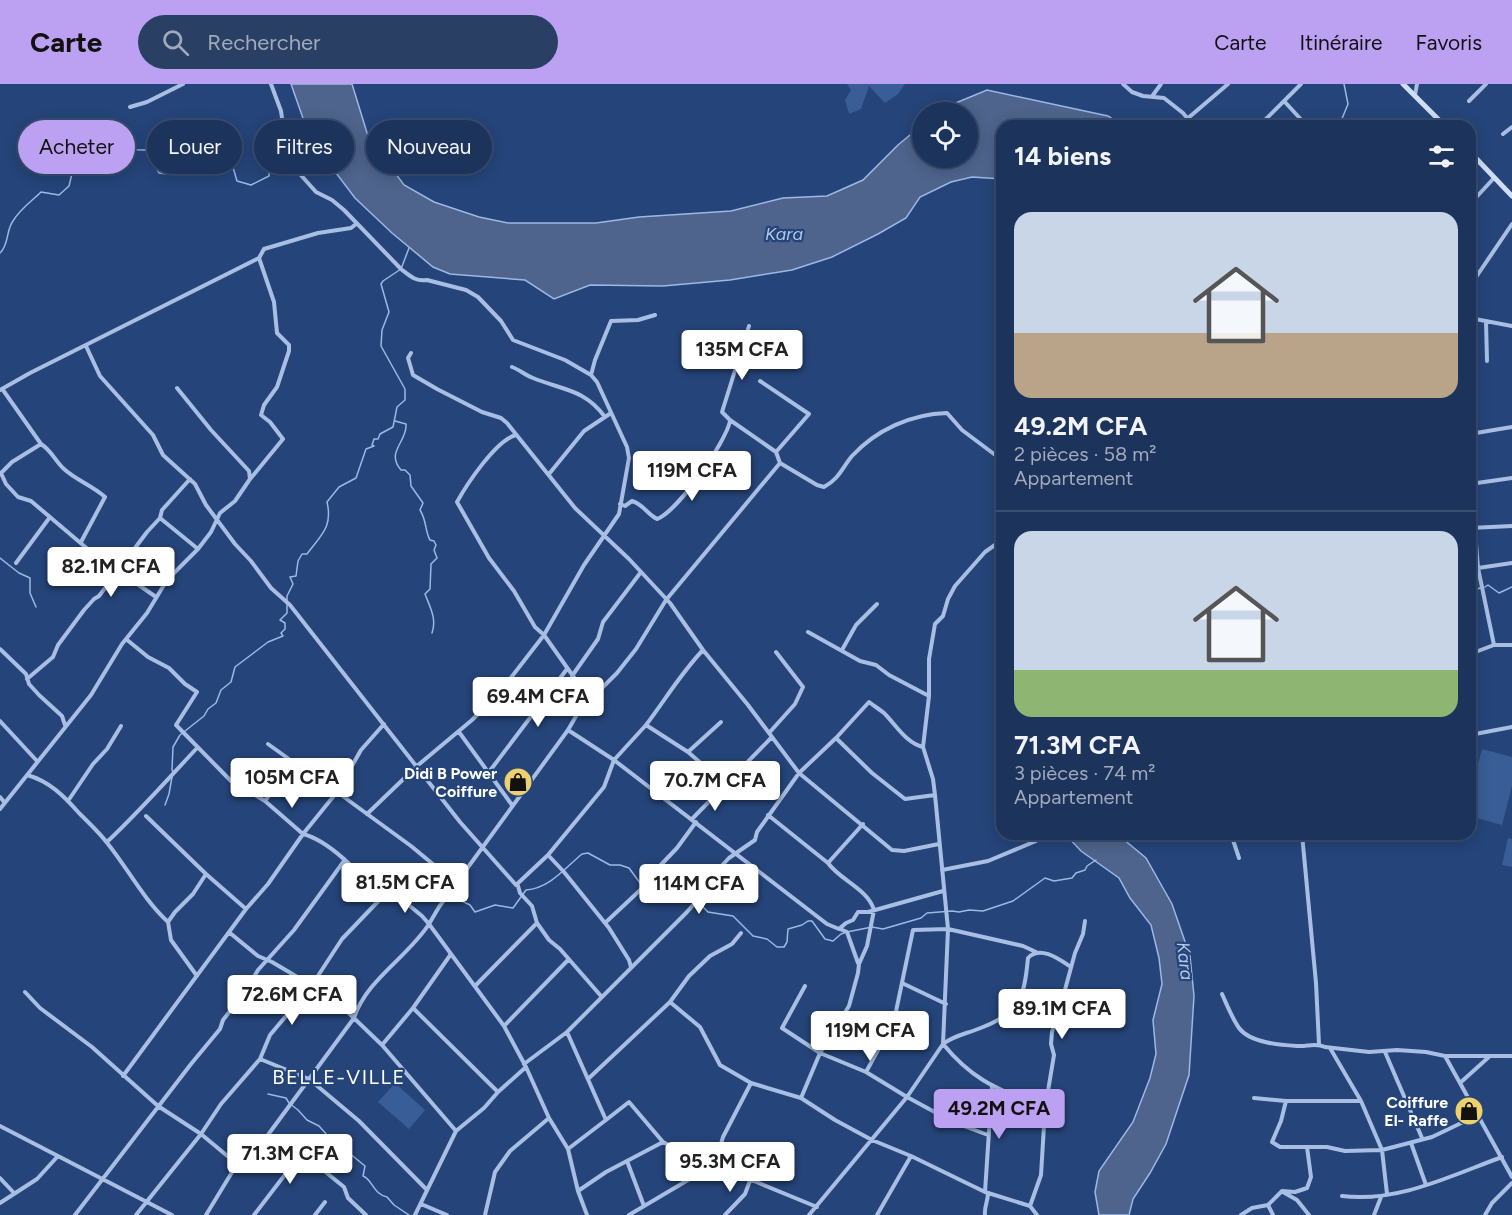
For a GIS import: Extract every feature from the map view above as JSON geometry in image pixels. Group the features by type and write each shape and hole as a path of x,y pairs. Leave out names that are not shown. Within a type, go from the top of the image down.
{"main road":[{"path":"1403,84 1439,120"},
{"path":"1476,158 1512,196"}],"street":[{"path":"130,107 147,102 183,84"},
{"path":"271,84 281,111 286,146 294,158 299,173 310,187 332,200 401,269 414,279 466,290 492,310 513,340 565,360 591,375 597,382 623,436 629,458 615,521 584,565 544,635 499,693 367,814"},
{"path":"1123,84 1132,92 1143,96 1153,95 1164,98 1187,119 1228,84"},
{"path":"1153,95 1161,84"},
{"path":"1265,120 1301,84"},
{"path":"1415,96 1417,84"},
{"path":"1469,101 1486,84"},
{"path":"1284,101 1301,120"},
{"path":"1503,134 1512,127"},
{"path":"1476,198 1495,177"},
{"path":"81,542 105,497 96,488 64,469 50,449 41,444 2,390 30,373 259,258 264,249 318,233 351,228 356,224"},
{"path":"1476,277 1512,224"},
{"path":"0,809 90,694 126,639 147,613 167,580 198,549 211,532 220,513 235,501 283,439 270,422 261,415 264,405 277,387 289,345 278,333 274,302 259,258"},
{"path":"591,375 594,360 611,321 638,320 655,315"},
{"path":"1476,320 1512,326"},
{"path":"1486,322 1487,361"},
{"path":"749,326 722,412 776,452 780,463 817,485 824,487 833,482 853,455 896,423 937,413 947,413 962,430 996,456"},
{"path":"86,346 100,376 153,435 163,455 190,479 216,520 235,544 271,588 290,605 482,848 518,886 520,894 532,906 537,923 601,996"},
{"path":"411,353 408,358 412,375 482,412 501,418 517,435 575,508 641,572 677,611 702,650 799,772 892,850 904,851 939,844"},
{"path":"512,367 531,378 565,387 580,394 596,403 605,417"},
{"path":"760,381 809,414 776,452"},
{"path":"177,388 211,430 249,471 250,479"},
{"path":"549,474 584,431 611,413"},
{"path":"620,504 625,506 632,501 638,502 657,519 665,515 675,506 702,471 728,432 730,420"},
{"path":"1476,433 1512,427"},
{"path":"517,435 511,436 497,448 479,469 457,502 489,558 514,591 535,627 544,635 585,693 588,702"},
{"path":"41,444 12,462 1,473 6,484 18,497 31,501 81,542 156,597"},
{"path":"206,1215 237,1164 262,1143 354,1017 357,1006 419,939 439,907 568,730 579,711 617,673 636,649 666,600 780,463"},
{"path":"1476,483 1512,478"},
{"path":"27,679 53,657 58,645 84,610 120,571 147,532 160,518 162,510 190,479"},
{"path":"16,563 50,517"},
{"path":"160,518 198,549"},
{"path":"1476,529 1512,526"},
{"path":"996,544 985,552 955,586 948,598 945,611 935,624 929,659 929,696 923,747 936,795 939,844 948,915 943,1044 964,1068 992,1086 1045,1109"},
{"path":"1476,555 1494,645"},
{"path":"1478,568 1512,563"},
{"path":"572,676 598,639 603,622 641,572"},
{"path":"842,650 856,625 877,604"},
{"path":"808,632 860,661 876,665 889,675 929,696"},
{"path":"126,639 148,657 169,668 197,692 176,725 231,781 265,801 303,834 318,841 362,874 376,892 393,892 429,924 504,1026 549,1118 568,1149 578,1191 587,1215"},
{"path":"1476,652 1494,645 1512,645"},
{"path":"0,649 26,674 29,684 39,695 62,716 65,726"},
{"path":"516,885 548,855 604,787 614,760 646,725 687,667 702,650"},
{"path":"605,923 652,879 655,871 676,848 694,820 771,735 795,704 803,687 776,652"},
{"path":"489,772 567,669"},
{"path":"414,1215 456,1131 484,1108 525,1065 567,1032 687,912 706,890 715,873 735,852 755,840 757,832 799,772 836,738 869,702 885,714 896,728 913,743 923,747"},
{"path":"0,721 37,761"},
{"path":"688,752 721,722"},
{"path":"123,1076 246,909 268,884 303,834 337,792 361,750 384,724"},
{"path":"646,725 688,752 703,765 722,788"},
{"path":"68,801 93,764 107,749 121,726"},
{"path":"1476,734 1512,727"},
{"path":"568,730 614,760 694,820 816,917 847,932 859,964"},
{"path":"459,732 463,741 512,805"},
{"path":"836,738 905,799 936,795"},
{"path":"265,801 293,762 267,744"},
{"path":"107,842 140,811 164,781 197,748"},
{"path":"27,775 56,789 107,842 152,907 168,922 171,940 197,976"},
{"path":"337,792 411,846 457,884"},
{"path":"0,797 5,802"},
{"path":"146,816 246,909"},
{"path":"768,816 860,891 873,905 874,910 867,946 859,964 849,1006 820,1053 801,1098"},
{"path":"828,863 863,824"},
{"path":"1233,840 1239,858"},
{"path":"1303,840 1316,983 1318,1044"},
{"path":"942,870 988,861 1036,841"},
{"path":"548,855 605,923 629,960 631,968"},
{"path":"75,1215 220,1029 223,1020 245,992 258,970 294,930 344,861"},
{"path":"168,922 193,894 206,874"},
{"path":"136,1215 260,1059 270,1035 312,985 342,939 388,891"},
{"path":"839,929 853,920 858,912 874,910 915,897 944,891"},
{"path":"1030,1206 1041,1174 1045,1109 1054,1055 1051,1044 1052,1032 1083,934 1084,921"},
{"path":"476,985 537,923"},
{"path":"866,1072 894,1021 913,930 948,929 1023,946 1058,959 1071,967"},
{"path":"230,933 267,961 333,998 382,1045 456,1131"},
{"path":"588,1079 670,1002 689,976 710,956 732,944 741,933"},
{"path":"809,1215 907,1097 943,1044 951,1038 1008,1015 1021,998 1028,958 1036,952"},
{"path":"382,1045 451,954"},
{"path":"504,1026 568,960"},
{"path":"902,983 946,1004"},
{"path":"805,986 782,1028 820,1053 866,1072 953,1122 988,1135"},
{"path":"25,992 40,1008 92,1047 158,1106 201,1134 237,1164"},
{"path":"1222,994 1240,1030 1260,1040 1299,1046 1318,1044 1385,1052 1397,1050 1426,1052 1445,1056 1512,1056"},
{"path":"670,1002 700,1027 720,1065 751,1083 801,1098 872,1140 911,1156 986,1193 1030,1206 1037,1215"},
{"path":"412,1008 427,1020 498,1092"},
{"path":"567,1032 606,1120"},
{"path":"1330,1047 1361,1101 1382,1150 1387,1194"},
{"path":"1385,1052 1422,1138"},
{"path":"1445,1056 1511,1176"},
{"path":"1460,1083 1490,1056"},
{"path":"260,1059 309,1079 359,1121 427,1190"},
{"path":"629,1215 635,1214 644,1206 715,1164 723,1137 751,1083"},
{"path":"985,1215 984,1208 988,1199 986,1193 988,1135 992,1086"},
{"path":"1254,1098 1286,1101 1361,1101"},
{"path":"1286,1101 1272,1142 1280,1148 1327,1147 1345,1150 1382,1150 1432,1137 1478,1115"},
{"path":"568,1149 629,1102 663,1142 817,1207"},
{"path":"485,1215 495,1172 510,1151 549,1118"},
{"path":"0,1126 172,1215"},
{"path":"578,1191 663,1142"},
{"path":"1411,1143 1426,1185"},
{"path":"254,1215 306,1144"},
{"path":"1241,1215 1252,1208 1268,1204 1282,1191 1295,1192 1307,1188 1311,1177 1306,1154 1307,1147"},
{"path":"300,1155 317,1165 344,1187 348,1198 366,1215"},
{"path":"0,1203 28,1186 44,1173 58,1156"},
{"path":"877,1215 911,1156"},
{"path":"1341,1196 1381,1197 1400,1193 1502,1156"},
{"path":"627,1161 644,1206"},
{"path":"0,1178 14,1193"},
{"path":"725,1215 744,1194 751,1178"},
{"path":"1485,1215 1492,1203 1512,1183"},
{"path":"1282,1191 1297,1200 1309,1215"},
{"path":"1374,1215 1381,1197"},
{"path":"315,1215 325,1202"},
{"path":"421,1204 447,1215"},
{"path":"1268,1204 1273,1215"}],"shaded area":[{"path":"847,84 905,84 898,94 885,103 869,86 861,109 849,114 845,100 851,90"},
{"path":"1482,749 1512,757 1512,786 1502,825 1476,818 1476,772"},
{"path":"1508,838 1512,839 1512,867 1502,865"},
{"path":"395,1083 425,1110 409,1129 378,1102"}],"water":[{"name":"Kara","path":"291,84 352,84 366,130 366,174 396,174 404,185 434,202 479,217 508,223 596,223 639,217 731,211 783,198 827,196 863,180 912,133 912,168 978,168 978,102 958,102 987,90 1108,116 1114,120 996,120 996,179 972,177 951,182 920,197 906,218 878,234 832,257 792,270 730,280 663,286 590,285 554,299 525,280 450,274 433,267 355,198 337,174 354,174 354,120 304,120"},
{"name":"Kara","path":"1071,840 1124,840 1146,858 1172,904 1190,956 1194,996 1189,1075 1166,1144 1133,1199 1129,1215 1099,1215 1095,1192 1099,1171 1133,1122 1150,1078 1156,1054 1153,1020 1162,984 1159,958 1151,925 1130,898 1119,878 1081,851"}],"waterway":[{"path":"1341,120 1348,104 1344,84"},
{"path":"0,253 5,246 11,225 23,209 41,192 59,195 69,186 75,161 87,155 92,133 102,124 117,128 121,139 130,148 146,150 159,173 167,174 178,168 190,153 217,149 229,159 237,181 251,185 269,174"},
{"path":"174,773 172,770 173,747 180,735 216,703 221,690 231,682 235,667 268,642 283,636 281,633 285,629 285,623 280,620 287,613 287,596 293,584 290,577 296,576 298,561 302,554 307,554 327,524 327,502 339,487 356,478 366,449 374,446 372,445 374,439 378,439 380,434 393,427 397,407 405,400 405,389 381,346 382,330 389,312 381,284 401,269 409,248"},
{"path":"395,421 406,424 406,430 395,458 401,470 405,470 410,475 411,486 423,503 420,510 428,537 436,545 434,550 437,558 431,564 430,589 425,594 433,618 432,633"},
{"path":"0,558 19,573 30,578 30,593 36,607"},
{"path":"1485,587 1488,585 1499,593 1512,587"},
{"path":"1476,590 1480,588"},
{"path":"165,805 172,777"},
{"path":"454,892 460,895 462,901 470,905 475,912 495,905 513,908 526,890 542,886 582,854 588,853 610,865 629,868 643,887 658,892 668,890 692,902"},
{"path":"696,904 700,904 708,912 733,916 753,936 767,939 777,947 784,947 787,942 788,929 808,921 812,921 825,939 833,941 847,932 872,927 883,929 921,918 927,913 983,911 1013,901 1045,878 1054,881 1072,878 1096,860"},
{"path":"268,1094 286,1098 307,1120 319,1126 328,1136 339,1141 343,1148 365,1166 363,1176 376,1190 409,1215"}],"place":[{"name":"Didi B Power Coiffure","path":"518,782"},
{"name":"Coiffure El- Raffe","path":"1469,1111"}],"district":[{"name":"BELLE-VILLE","path":"339,1077"}]}
